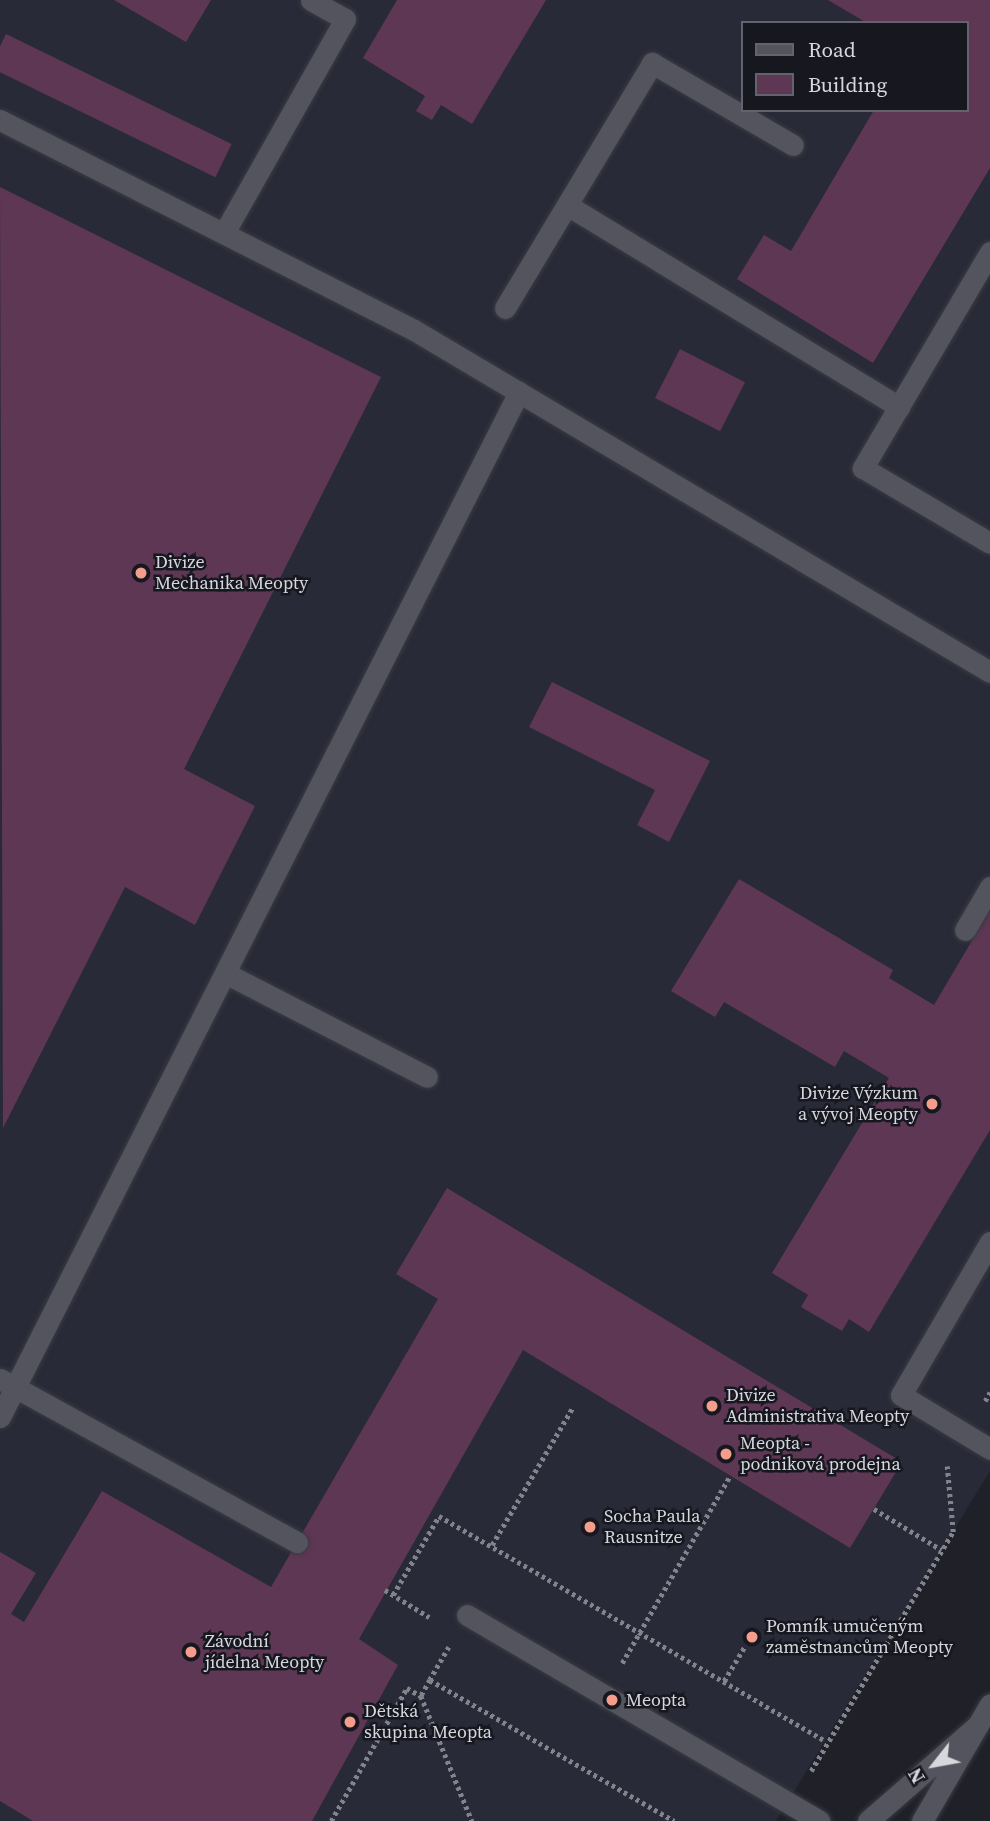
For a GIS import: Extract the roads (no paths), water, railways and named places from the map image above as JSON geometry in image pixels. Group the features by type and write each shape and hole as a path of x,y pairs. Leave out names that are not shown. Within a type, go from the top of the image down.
{"street":[{"path":"224,233 345,19 310,0"},
{"path":"505,308 652,62 793,145"},
{"path":"0,120 414,330 990,672"},
{"path":"567,205 899,407"},
{"path":"990,252 863,468 990,542"},
{"path":"0,1418 8,1383 225,973 519,392"},
{"path":"965,930 990,887"},
{"path":"225,973 427,1077"},
{"path":"990,1242 901,1395 990,1449"},
{"path":"8,1383 297,1542"},
{"path":"462,1624 604,1694 819,1821"},
{"path":"922,1821 990,1704"},
{"path":"868,1821 978,1725"}],"place":[{"name":"Divize Mechanika Meopty","path":"141,573"},
{"name":"Divize Výzkum a vývoj Meopty","path":"932,1104"},
{"name":"Divize Administrativa Meopty","path":"712,1406"},
{"name":"Meopta - podniková prodejna","path":"726,1454"},
{"name":"Socha Paula Rausnitze","path":"590,1527"},
{"name":"Pomník umučeným zaměstnancům Meopty","path":"752,1637"},
{"name":"Závodní jídelna Meopty","path":"191,1652"},
{"name":"Meopta","path":"612,1700"},
{"name":"Dětská skupina Meopta","path":"350,1722"}]}
